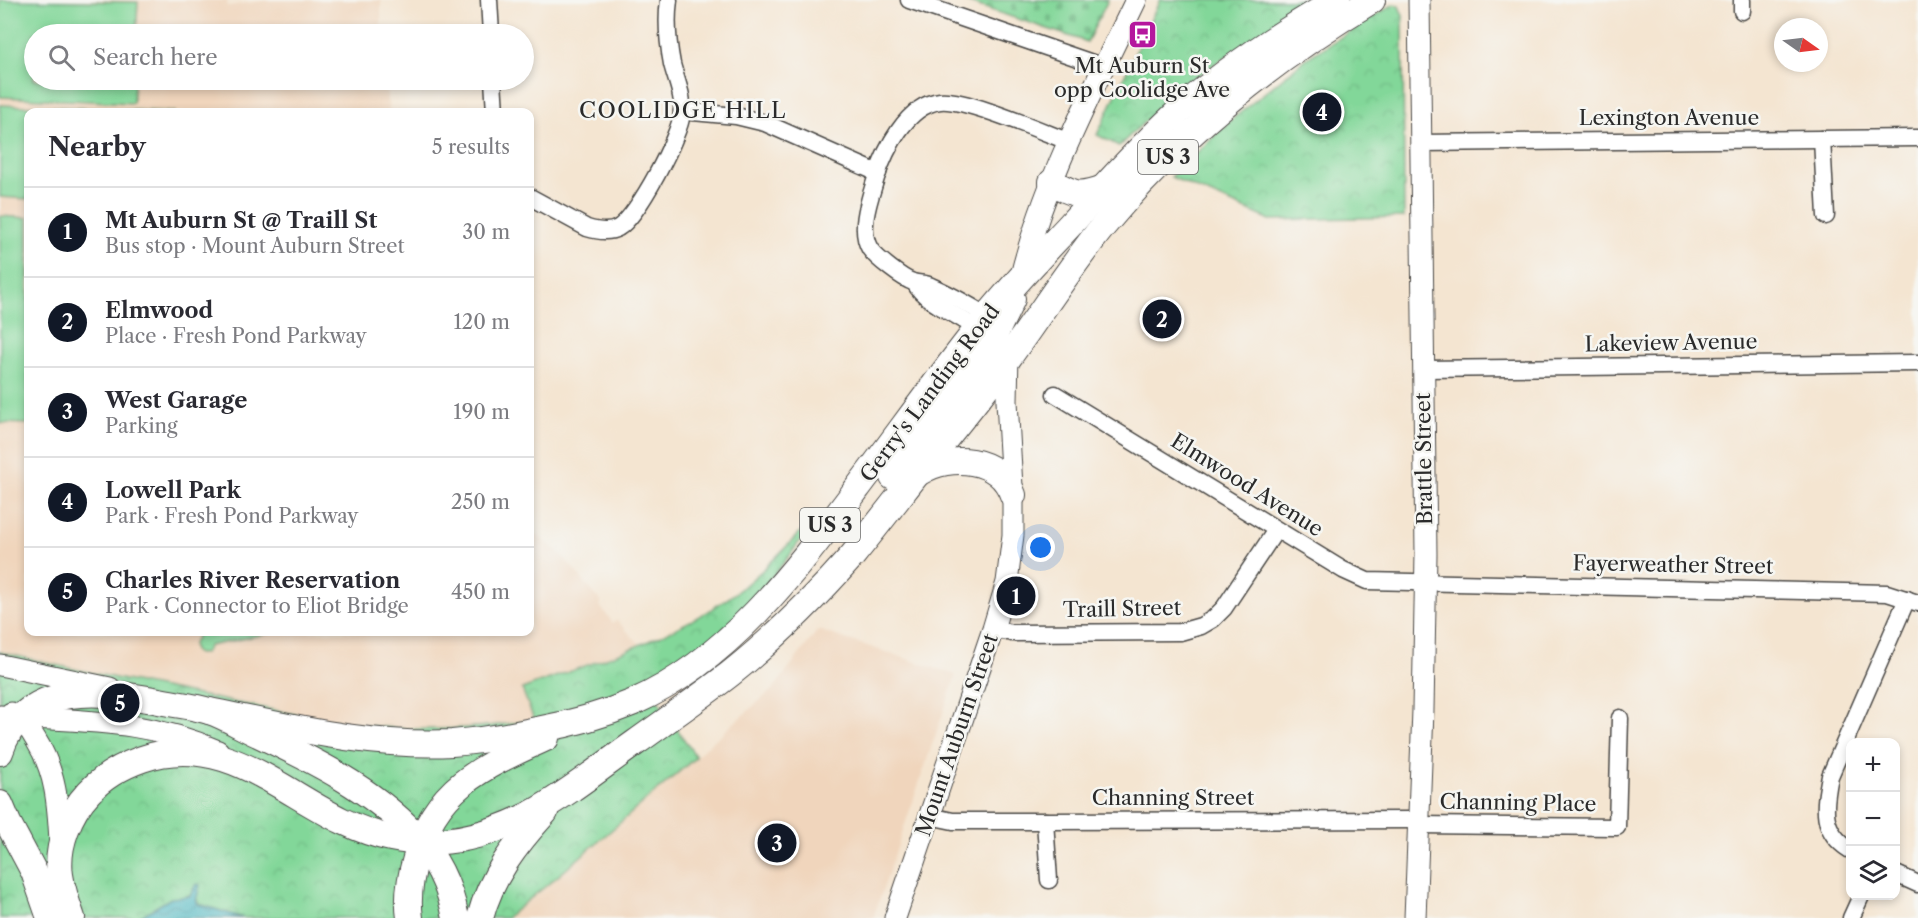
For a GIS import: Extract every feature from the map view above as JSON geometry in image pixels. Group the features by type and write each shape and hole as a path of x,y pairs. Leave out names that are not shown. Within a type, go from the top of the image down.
{"highway":[{"name":"US 3","path":"1020,279 1162,127 1218,78 1289,29 1338,0"},
{"name":"US 3","path":"1008,358 1087,247 1153,171 1210,118 1267,70 1326,28 1372,0"},
{"path":"1052,182 1076,195 1104,188"},
{"path":"765,644 816,580 981,359 998,330 1020,279"},
{"name":"Gerry's Landing Road","path":"209,711 343,737 428,743 488,739 545,729 593,717 630,704 673,680 713,651 756,613 816,542 982,322 1020,279"},
{"name":"Gerry's Landing Road","path":"58,911 61,850 70,820 85,796 108,775 133,762 172,752 195,751 226,758 354,826 386,837 421,842 464,838 500,828 533,812 571,789 725,678 765,644 836,573 1008,358"},
{"path":"915,477 937,463 954,460 966,461 1000,474 1009,484 1013,495"},
{"path":"0,752 8,732 7,714 74,694 111,694 151,699 209,711 304,756 336,774 390,813 421,842 431,855 445,882 456,918"},
{"name":"US 3","path":"410,918 409,890 421,842 428,823 439,806 474,773 593,717"},
{"name":"US 3","path":"480,918 494,880 513,849 544,814 571,789"},
{"path":"0,804 8,823 58,911"}],"main road":[{"name":"Mount Auburn Street","path":"895,918 993,629 1010,562 1014,524 1007,401 1008,358 1020,279 1034,228 1052,182 1136,0"},
{"name":"Brattle Street","path":"1415,918 1424,710 1425,582 1419,0"},
{"path":"0,665 75,679 151,699"},
{"path":"7,714 98,721 166,733 217,751 253,771"},
{"path":"7,714 38,743 53,775 58,799 61,850"},
{"path":"0,833 27,858"}],"street":[{"path":"489,0 490,24"},
{"path":"534,199 587,228 597,231 616,229 625,223 638,208 676,138 682,111 668,45 669,0"},
{"path":"909,0 1104,67"},
{"path":"494,90 495,108"},
{"path":"982,322 929,285 915,283 877,256 867,242 866,221 878,173 893,142 913,115 930,104 941,101 964,104 1070,142"},
{"path":"682,111 736,116 765,123 878,173"},
{"name":"Lexington Avenue","path":"1420,143 1918,138"},
{"path":"1822,139 1826,216"},
{"name":"Lakeview Avenue","path":"1424,369 1918,363"},
{"name":"Elmwood Avenue","path":"1055,394 1360,579 1372,582 1425,582"},
{"name":"Traill Street","path":"993,629 1012,633 1150,633 1194,629 1213,619 1224,608 1276,530"},
{"name":"Fayerweather Street","path":"1425,582 1887,593 1913,601"},
{"path":"1846,847 1829,828 1824,806 1830,776 1848,730 1913,601"},
{"name":"Channing Place","path":"1418,822 1617,827 1620,718"},
{"name":"Channing Street","path":"929,816 953,820 1418,822"},
{"path":"1046,821 1049,880"},
{"path":"1900,876 1918,884"},
{"path":"1851,918 1859,900"}],"shaded area":[{"path":"0,0 227,0 228,6 268,0 381,0 381,24 24,24 24,90 386,90 389,108 24,108 24,636 534,636 535,534 561,554 601,602 599,605 613,623 616,620 640,644 522,689 534,720 463,729 404,729 348,723 93,675 0,652"},
{"path":"818,630 956,675 873,918 506,918 557,877 773,689"}],"green space":[{"path":"0,0 138,2 137,24 24,24 24,90 134,90 133,103 0,97"},
{"path":"961,0 1108,0 1087,42"},
{"path":"1160,0 1318,0 1283,19 1182,86 1119,146 1097,135"},
{"path":"1394,4 1399,6 1403,16 1404,217 1270,220 1171,177 1230,121 1307,58"},
{"path":"0,105 75,108 24,108 24,199 0,197"},
{"path":"0,216 24,218 24,424 0,423"},
{"path":"820,512 790,555 734,623 648,686 696,757 506,918 243,918 199,904 193,893 185,897 171,898 138,918 0,918 0,652 167,689 352,724 433,729 493,726 534,720 522,689 627,650 703,614 752,580"},
{"path":"197,636 255,636 209,646 205,653 201,654 193,647"}],"water":[{"path":"196,884 200,885 196,901 199,904 243,918 138,918 171,898 190,896"}],"place":[{"name":"Mt Auburn St opp Coolidge Ave","path":"1142,35"},
{"name":"Lowell Park","path":"1322,112"},
{"name":"Elmwood","path":"1162,319"},
{"name":"Mt Auburn St @ Traill St","path":"1016,596"},
{"name":"Charles River Reservation","path":"120,703"},
{"name":"West Garage","path":"777,843"}],"district":[{"name":"COOLIDGE HILL","path":"683,110"}]}
